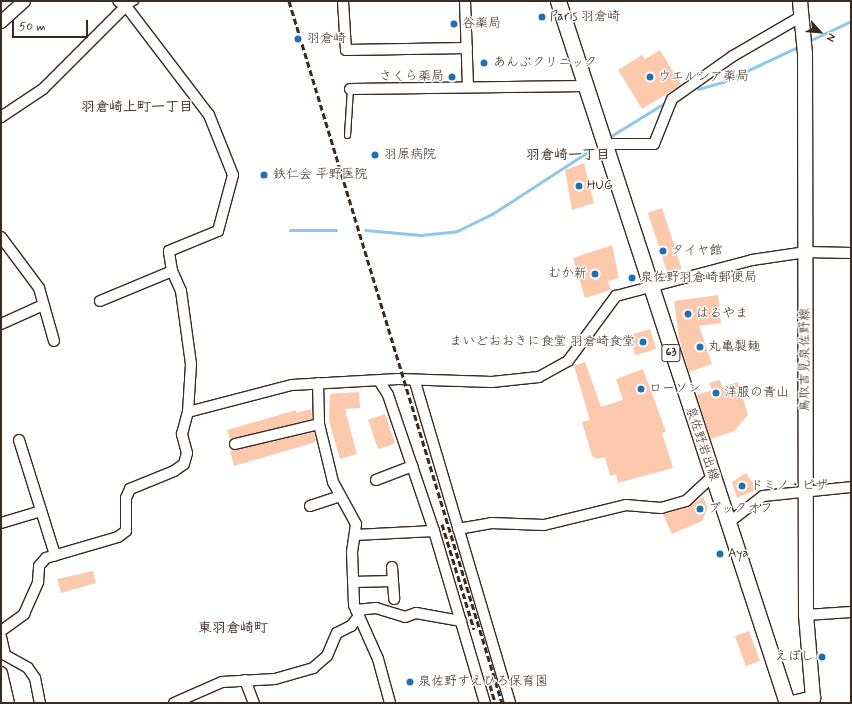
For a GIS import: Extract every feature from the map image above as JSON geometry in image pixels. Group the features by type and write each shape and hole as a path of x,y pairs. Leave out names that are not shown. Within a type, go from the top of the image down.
{"main road":[{"name":"泉佐野岩出線","path":"558,1 605,144 648,286 786,703"},
{"name":"鳥取吉見泉佐野線","path":"792,703 814,701 806,615 805,54 800,1"}],"street":[{"path":"1,22 24,1"},
{"path":"343,1 346,50 467,48"},
{"path":"466,1 468,88"},
{"path":"1,117 43,89 122,4 209,115 233,175 218,231 169,250 172,271 181,291 191,364 188,412 182,434 187,453 184,464 130,489 126,498 126,531 118,537 54,556 39,566 38,582 24,614 1,632"},
{"path":"605,144 654,144 672,99 733,56 802,16"},
{"path":"350,89 586,86"},
{"path":"1,237 39,288 54,341"},
{"path":"188,412 285,387 318,382 380,382 398,379 415,382 492,382 539,377 568,361 616,296 648,286 752,260 806,252 851,253"},
{"path":"100,301 172,271"},
{"path":"1,324 43,305"},
{"path":"318,382 319,424 340,496 354,515 356,535 352,552 353,582 358,613 378,659 390,703"},
{"path":"380,382 388,395 434,531 485,703"},
{"path":"415,382 510,703"},
{"path":"235,444 319,424"},
{"path":"19,440 54,556"},
{"path":"376,480 412,466"},
{"path":"458,530 491,523 544,525 626,505 661,508 686,501 712,476"},
{"path":"728,524 763,496 851,487"},
{"path":"310,506 340,496"},
{"path":"1,523 41,511"},
{"path":"356,535 434,531"},
{"path":"392,567 394,599"},
{"path":"353,582 393,581"},
{"path":"174,703 222,682 275,679 320,664 332,638 352,626 358,613 376,608 405,617 416,613 461,621"},
{"path":"806,615 851,612"},
{"path":"1,637 5,655 28,668 35,678 40,703"},
{"path":"1,673 8,703"},
{"path":"245,680 254,703"}],"lane":[{"path":"122,4 135,1"},
{"path":"346,135 350,89"}],"building":[{"name":"ウエルシア薬局","path":"660,50 681,85 642,109 618,70 642,55 645,59"},
{"name":"HUG","path":"584,163 594,203 572,210 565,170"},
{"path":"662,208 682,269 668,274 648,213"},
{"path":"612,245 619,278 608,281 611,290 585,298 573,258"},
{"path":"718,295 721,323 699,326 712,364 689,372 679,338 674,301"},
{"path":"650,329 656,349 635,356 629,335"},
{"path":"585,362 601,407 623,400 616,379 643,369 666,432 662,433 673,468 618,483 616,474 610,476 605,457 597,459 592,456 582,422 590,420 574,366"},
{"path":"720,380 722,387 738,382 748,415 734,431 711,439 696,395 712,390 709,383"},
{"path":"359,392 360,408 345,409 357,454 340,459 329,421 330,394"},
{"path":"311,409 312,419 230,440 227,430 296,410 296,413"},
{"path":"385,414 395,443 378,449 368,420"},
{"path":"314,432 316,442 234,466 230,451"},
{"path":"746,473 757,489 737,498 732,482"},
{"path":"703,497 708,508 702,521 672,534 663,514 688,507"},
{"path":"93,571 96,583 61,593 57,579"},
{"path":"749,631 760,661 746,666 735,636"}],"waterway":[{"path":"811,40 851,21"},
{"path":"698,89 723,82 800,46"},
{"path":"611,136 663,104"},
{"path":"365,230 421,235 457,231 492,214 592,149"},
{"path":"290,230 336,230"}],"railway":[{"path":"289,1 502,703"},
{"path":"442,524 474,629"},
{"path":"490,685 495,703"}],"place":[{"name":"Paris 羽倉崎","path":"542,17"},
{"name":"谷薬局","path":"454,24"},
{"name":"羽倉崎","path":"298,39"},
{"name":"あんぶクリニック","path":"484,63"},
{"name":"さくら薬局","path":"452,77"},
{"name":"ウエルシア薬局","path":"650,77"},
{"name":"羽原病院","path":"375,155"},
{"name":"鉄仁会 平野医院","path":"264,175"},
{"name":"HUG","path":"579,186"},
{"name":"タイヤ館","path":"663,251"},
{"name":"むか新","path":"595,274"},
{"name":"泉佐野羽倉崎郵便局","path":"632,278"},
{"name":"はるやま","path":"688,314"},
{"name":"まいどおおきに食堂 羽倉崎食堂","path":"643,342"},
{"name":"丸亀製麺","path":"700,347"},
{"name":"ローソン","path":"641,389"},
{"name":"洋服の青山","path":"716,393"},
{"name":"ドミノ・ピザ","path":"742,486"},
{"name":"ブックオフ","path":"700,509"},
{"name":"Aya","path":"720,554"},
{"name":"えぼし","path":"822,657"},
{"name":"泉佐野すえひろ保育園","path":"410,682"}],"district":[{"name":"羽倉崎上町一丁目","path":"137,107"},
{"name":"羽倉崎一丁目","path":"568,155"},
{"name":"東羽倉崎町","path":"233,628"}]}
